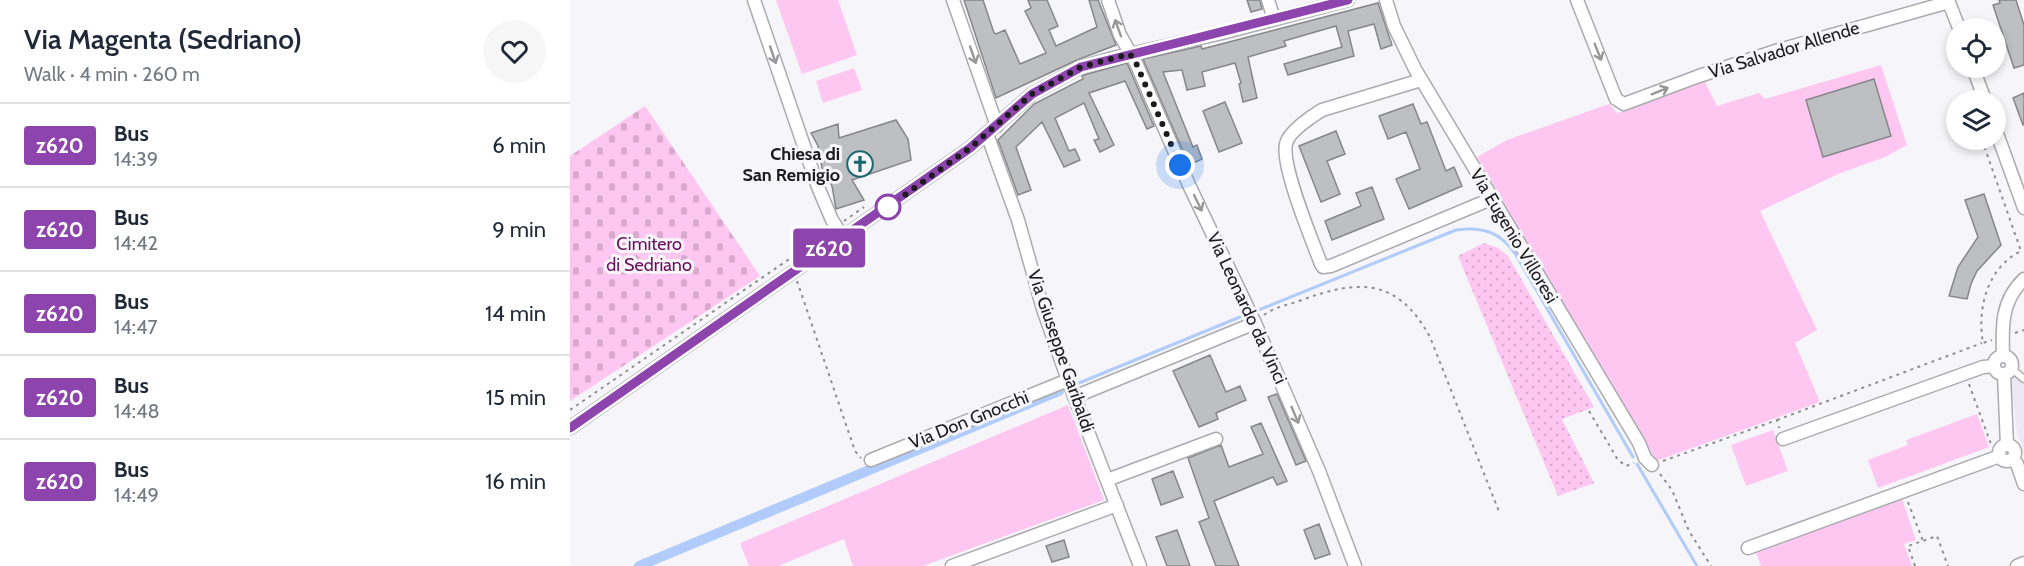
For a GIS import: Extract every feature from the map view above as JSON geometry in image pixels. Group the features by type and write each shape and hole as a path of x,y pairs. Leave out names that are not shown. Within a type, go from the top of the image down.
{"street":[{"path":"754,0 818,187 832,220 840,232"},
{"path":"953,0 987,109 997,126"},
{"name":"Via Leonardo da Vinci","path":"1108,0 1120,35 1136,63 1189,185 1255,323 1319,471 1355,566"},
{"path":"1268,0 1274,19"},
{"path":"570,428 794,273 840,232 970,148 1032,94 1081,67 1348,0"},
{"name":"Via Eugenio Villoresi","path":"1386,0 1394,26 1421,80 1639,442 1648,462"},
{"name":"Via Salvador Allende","path":"1577,0 1616,99 1621,103 1635,101 1698,76 1948,1"},
{"path":"1948,1 1955,18"},
{"path":"1421,80 1322,110 1312,115 1290,136 1286,143 1288,170 1321,264 1326,267 1491,199"},
{"name":"Via Giuseppe Garibaldi","path":"987,134 1018,220 1043,309 1074,397 1140,566"},
{"path":"2003,150 2024,208"},
{"path":"2003,356 2005,306 2010,295 2024,279"},
{"path":"1074,397 1255,323"},
{"path":"1748,548 2003,457 2015,450 2007,445 2008,372 2012,361 2003,356 1996,358 1994,366 1998,373 2008,372"},
{"path":"1783,439 1965,373 1994,366"},
{"name":"Via Don Gnocchi","path":"871,460 1068,380"},
{"path":"1107,480 1216,439"},
{"path":"2003,457 2017,464 2024,484"},
{"path":"952,566 1117,505"},
{"path":"2017,566 2024,563"}],"lane":[{"path":"2008,372 2024,379"}],"path":[{"path":"1983,343 1981,316 1988,288 2003,265 2021,251 1986,150"},
{"path":"570,410 840,232 869,204"},
{"path":"794,273 855,451 862,459 871,460"},
{"path":"1255,323 1276,308 1347,287 1372,287 1406,304 1420,320 1430,338 1500,514"},
{"path":"1589,411 1623,465 1648,462 1777,420 2002,336 2024,330"},
{"path":"1965,373 2003,457"},
{"path":"1777,420 1783,439"},
{"path":"1648,462 1672,490 1689,531 1711,566"},
{"path":"1904,491 1923,541"},
{"path":"1915,566 1908,546 1937,536 1948,566"}],"shaded area":[{"path":"2010,372 2024,385 2024,453 2017,432"}],"green space":[{"path":"776,0 838,0 857,55 802,74"},
{"path":"1881,65 1907,145 1885,157 1838,174 1760,211 1817,330 1795,343 1820,402 1656,461 1477,157 1507,140 1609,104 1617,113 1704,80 1717,106 1759,93 1765,99"},
{"path":"854,68 862,90 823,103 816,81"},
{"name":"Cimitero di Sedriano","path":"645,106 760,276 570,401 570,156"},
{"path":"1484,243 1498,248 1508,256 1594,407 1562,419 1594,483 1558,496 1458,256"},
{"path":"1068,405 1104,500 923,566 853,566 844,539 778,566 749,566 740,543"},
{"path":"1977,414 1989,447 1878,488 1868,460 1908,445 1906,440"},
{"path":"1773,430 1788,471 1746,486 1731,445"},
{"path":"1902,499 1916,540 1904,544 1912,566 1761,566 1756,553"}],"building":[{"path":"964,0 983,0 994,33 1005,30 1020,64 1046,53 1025,11 1031,8 1028,0 1047,0 1058,26 1049,30 1056,46 1097,27 1089,0 1098,0 1116,45 1077,60 996,98"},
{"path":"1247,0 1260,0 1262,9 1251,12"},
{"path":"1999,0 2016,0 2024,25 2024,65 2014,68 2006,44 2006,18 1997,18 1993,5 2000,3"},
{"path":"1378,3 1392,45 1381,49 1374,24 1348,31 1354,56 1288,75 1284,64 1342,47 1336,26 1284,41 1286,46 1248,57 1257,98 1243,102 1239,84 1241,83 1235,63 1202,72 1205,86 1187,90 1182,70 1163,72 1193,147 1197,145 1202,159 1189,165 1143,59 1201,46 1202,49"},
{"path":"1127,63 1154,126 1147,129 1125,81 1089,93 1114,145 1100,152 1094,140 1099,139 1084,103 1055,118 1069,151 1075,149 1080,160 1064,167 1042,122 1016,147 1031,190 1018,195 998,140 1034,104 1083,79 1084,75"},
{"path":"1874,79 1891,136 1823,157 1806,100"},
{"path":"2024,93 2024,125 2023,125 2013,98"},
{"path":"1225,102 1242,143 1219,152 1203,111"},
{"path":"1413,104 1421,124 1427,122 1446,171 1454,167 1462,186 1409,209 1396,179 1420,169 1406,132 1388,139 1379,116"},
{"name":"Chiesa di San Remigio","path":"896,120 908,139 911,160 852,180 864,200 836,209 832,186 822,168 818,146 811,133 838,124 839,138"},
{"path":"1336,131 1345,154 1327,161 1340,194 1321,202 1299,146"},
{"path":"1372,187 1384,219 1332,240 1325,221 1361,206 1356,193"},
{"path":"1984,194 2001,245 1977,271 1967,299 1949,296 1958,267 1978,237 1965,200"},
{"path":"1210,355 1226,392 1240,386 1246,400 1216,413 1218,419 1199,427 1173,371"},
{"path":"1277,394 1306,461 1296,465 1268,397"},
{"path":"1261,423 1287,481 1277,485 1273,477 1214,501 1239,566 1216,566 1199,522 1209,518 1188,458 1221,445 1229,467 1263,454 1251,427"},
{"path":"1173,471 1183,497 1161,505 1152,479"},
{"path":"1319,524 1330,554 1315,559 1304,530"},
{"path":"1177,530 1190,566 1167,566 1156,537"},
{"path":"1064,540 1069,557 1052,562 1046,546"}],"waterway":[{"path":"1256,311 1456,230 1474,229 1490,232 1504,241 1516,255 1633,457"},
{"path":"1079,383 1240,317"},
{"path":"639,566 1059,391"},
{"path":"1637,464 1697,566"}],"bus line":[{"name":"z620","path":"570,428 970,148 1032,94 1081,67 1348,0"}],"place":[{"name":"Chiesa di San Remigio","path":"860,164"}],"route":[{"path":"888,207 970,148 1032,94 1081,67 1130,54 1180,165"}]}
